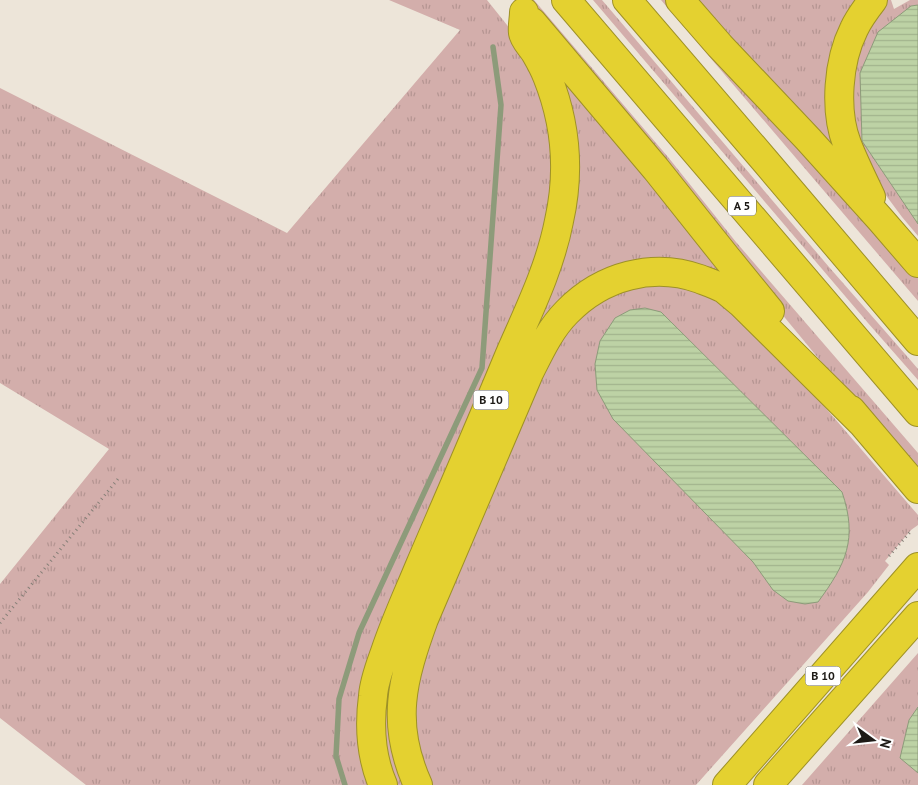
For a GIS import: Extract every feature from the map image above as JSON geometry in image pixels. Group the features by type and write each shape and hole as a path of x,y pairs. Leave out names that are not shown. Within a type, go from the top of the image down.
{"highway":[{"name":"A 5","path":"566,0 918,412"},
{"path":"627,0 918,341"},
{"path":"680,0 720,46 808,139 918,263"},
{"path":"873,0 854,28 849,40 843,65 839,97 846,143 880,219"},
{"path":"518,6 656,168 726,257 918,489"},
{"name":"B 10","path":"383,785 374,758 371,736 373,694 379,668 401,609 536,292 551,253 564,197 566,170 564,146 554,94 536,53 523,35 518,6"},
{"path":"418,785 410,769 401,724 405,678 412,653 424,619 529,373 541,348 556,324 578,301 598,287 614,280 649,272 665,271 680,273 710,282 724,289 742,304 862,423"},
{"name":"B 10","path":"727,785 918,567"},
{"name":"B 10","path":"768,785 918,616"}],"path":[{"path":"0,623 118,479"},
{"path":"889,556 912,531"}],"green space":[{"path":"389,0 487,0 507,25 528,59 544,93 556,156 544,245 391,604 372,785 86,785 0,718 0,584 109,449 0,383 0,88 287,233 460,30"},
{"path":"522,0 534,0 668,157 736,242 918,453 918,479 671,179"},
{"path":"593,0 602,0 918,369 918,380 868,323"},
{"path":"661,0 672,0 918,272 918,301"},
{"path":"694,0 860,0 842,157"},
{"path":"885,0 891,0 894,9 910,0 918,0 918,236 882,190 857,141 851,106 854,65 874,14"},
{"path":"550,63 730,279 582,285 409,632 407,785 392,785 384,760 383,684 556,265"},
{"path":"670,283 719,298 798,376 918,515 918,525 911,530 885,561 889,565 868,592 696,785 429,785 412,729 421,659 553,350 579,316 622,288"},
{"path":"918,653 918,785 802,785"}],"shaded area":[{"path":"918,5 918,224 862,141 860,73 878,32 911,6"},
{"path":"645,308 661,312 842,492 847,509 849,537 842,563 818,602 805,604 788,601 773,590 753,562 613,419 597,390 595,364 600,341 615,318 630,310"},
{"path":"918,707 918,773 900,758 909,720"}],"waterway":[{"path":"345,785 336,756 339,699 359,633 482,368 501,105 493,47"}]}
